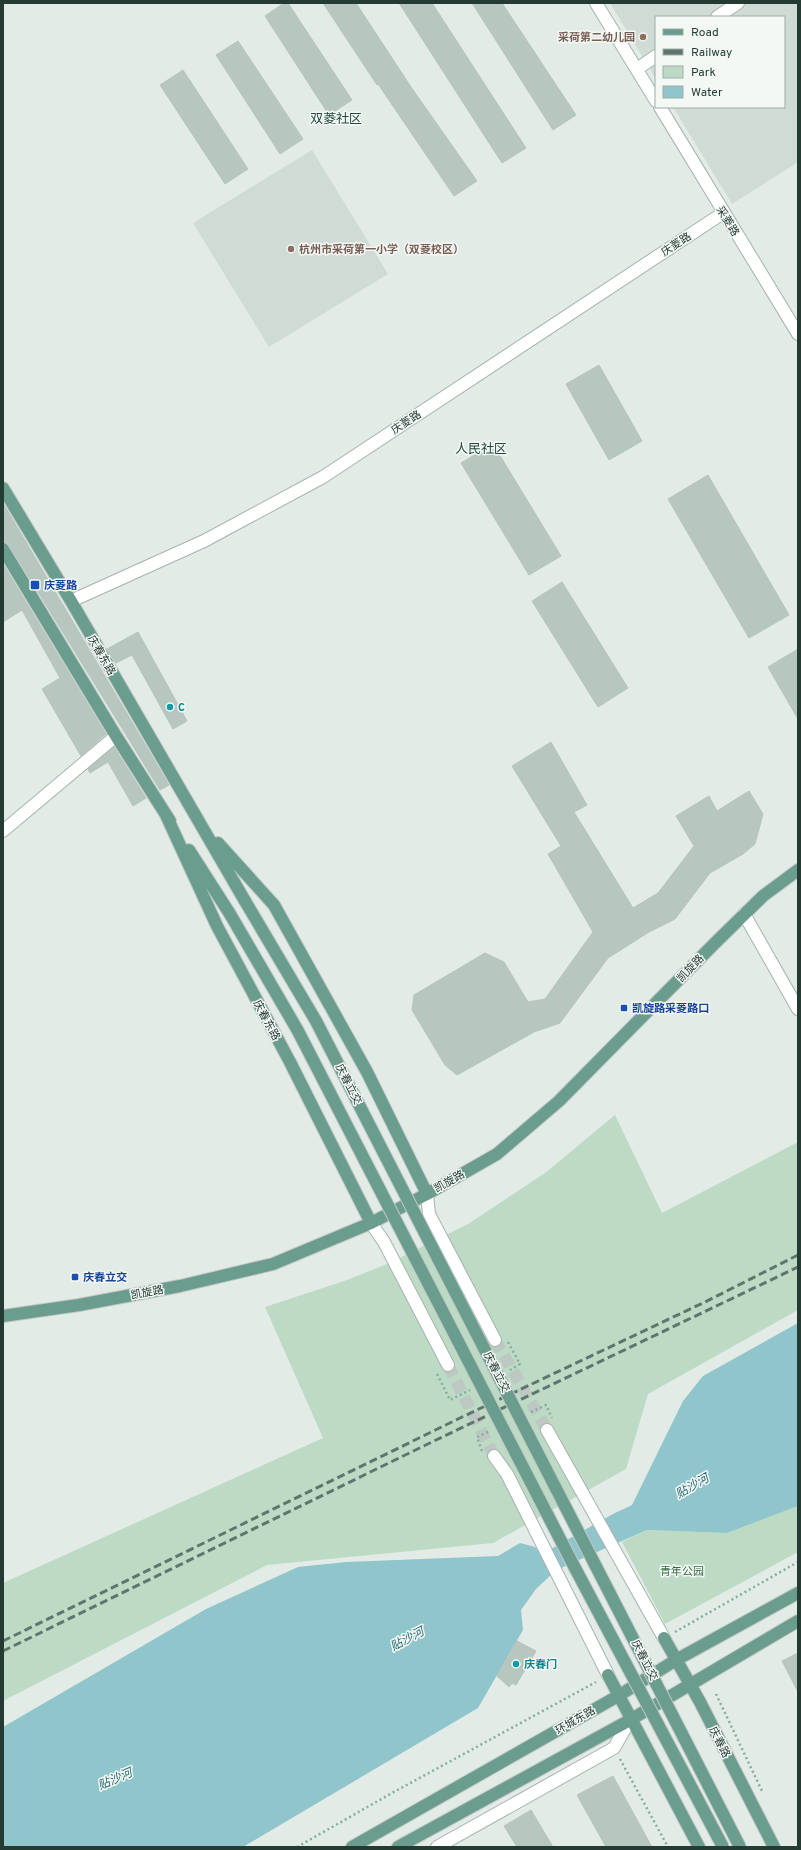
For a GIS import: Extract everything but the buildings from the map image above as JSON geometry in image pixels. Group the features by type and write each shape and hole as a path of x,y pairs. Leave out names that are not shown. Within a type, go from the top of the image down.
{"main road":[{"name":"庆春东路","path":"3,488 245,901"},
{"name":"庆春东路","path":"3,550 116,736 230,914"},
{"name":"庆春东路","path":"166,814 217,926 290,1062 371,1223"},
{"name":"庆春东路","path":"199,822 274,905 367,1072 427,1194"},
{"name":"凯旋路","path":"3,1316 79,1305 164,1289 273,1264 371,1223 427,1194 497,1154 559,1101 744,914 763,896 798,870"},
{"name":"庆春立交","path":"245,901 316,1021 740,1847"},
{"name":"庆春立交","path":"230,914 298,1031 575,1568 723,1847"},
{"name":"环城东路","path":"352,1847 618,1696 676,1660 798,1593"},
{"path":"398,1847 630,1720 798,1621"},
{"name":"庆春路","path":"664,1638 689,1685 700,1702 774,1847"},
{"path":"608,1675 630,1720 699,1847"}],"street":[{"path":"596,3 655,99"},
{"path":"718,16 738,3"},
{"path":"637,69 655,57"},
{"name":"采菱路","path":"661,108 723,213 798,334"},
{"name":"庆菱路","path":"71,602 204,541 323,477 723,213"},
{"path":"3,831 116,736"},
{"path":"744,914 798,1009"},
{"path":"427,1194 429,1214 495,1340"},
{"path":"371,1223 384,1242 448,1365"},
{"path":"547,1430 664,1638"},
{"path":"494,1456 507,1474 608,1675"},
{"path":"437,1847 614,1748 630,1720"}],"path":[{"path":"664,1638 798,1562"},
{"path":"297,1847 392,1793 608,1675"},
{"path":"716,1694 763,1792"},
{"path":"614,1748 668,1847"}],"shaded area":[{"path":"610,3 798,3 798,162 732,204 674,108 785,108 785,16 655,16 655,77"},
{"name":"杭州市采荷第一小学（双菱校区）","path":"312,150 388,274 269,347 193,223"}],"green space":[{"path":"615,1115 662,1213 798,1142 798,1310 648,1394 626,1469 493,1543 267,1565 3,1701 3,1583 323,1438 265,1307 347,1280 387,1264 468,1224 545,1173"},
{"name":"青年公园","path":"798,1506 798,1552 665,1624 622,1542 647,1530 727,1533"}],"water":[{"name":"贴沙河","path":"798,1323 798,1506 727,1533 647,1530 565,1566 552,1574 536,1589 521,1610 523,1630 478,1708 243,1847 3,1847 3,1727 206,1609 298,1567 346,1562 498,1556 520,1543 535,1547 542,1554 632,1505 683,1401 703,1376"}],"tunnel":[{"path":"495,1340 547,1430"},
{"path":"448,1365 494,1456"}],"railway":[{"path":"3,1641 460,1418 705,1302 798,1255"},
{"path":"3,1651 436,1440 798,1267"}],"place":[{"name":"采荷第二幼儿园","path":"643,37"},
{"name":"杭州市采荷第一小学（双菱校区）","path":"291,249"},
{"name":"庆菱路","path":"35,585"},
{"name":"C","path":"170,707"},
{"name":"凯旋路采菱路口","path":"624,1008"},
{"name":"庆春立交","path":"75,1277"},
{"name":"庆春门","path":"516,1664"}],"district":[{"name":"双菱社区","path":"336,118"},
{"name":"人民社区","path":"481,448"}]}
